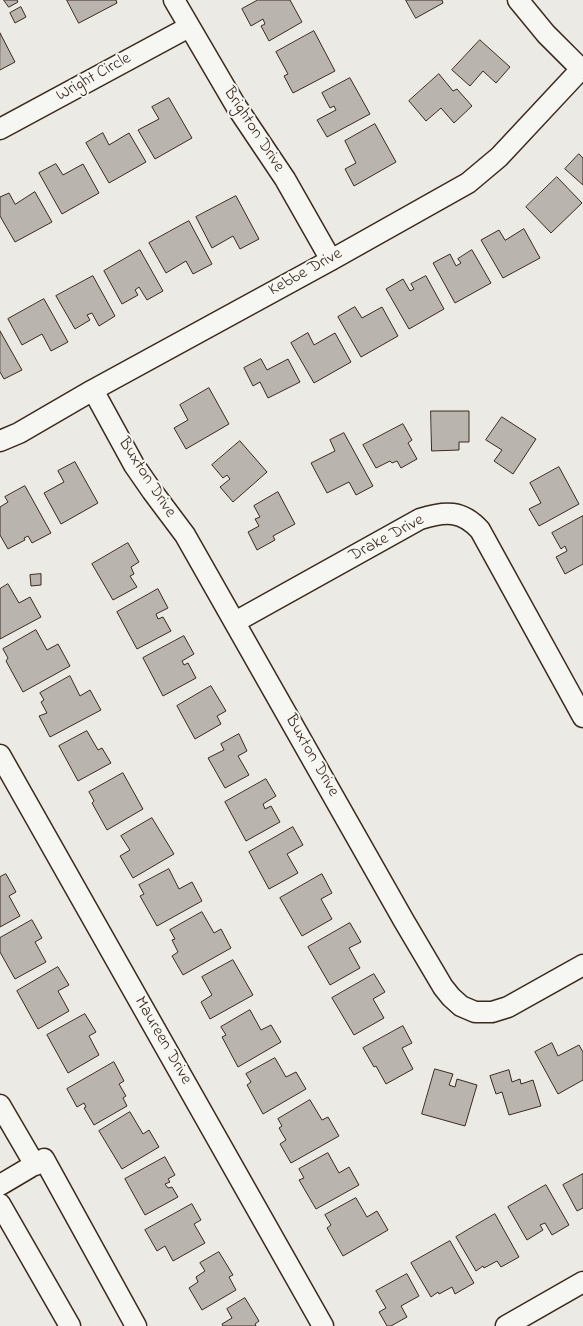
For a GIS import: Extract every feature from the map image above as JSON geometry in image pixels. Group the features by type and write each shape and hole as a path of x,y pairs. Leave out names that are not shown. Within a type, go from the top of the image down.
{"street":[{"name":"Brighton Drive","path":"174,0 236,106 285,179 331,260"},
{"path":"518,0 546,34 582,68"},
{"name":"Wright Circle","path":"0,129 189,27"},
{"name":"Kebbe Drive","path":"0,441 18,434 93,390 331,260 468,183 500,157 582,68"},
{"name":"Buxton Drive","path":"93,390 134,464 185,535 404,921 443,987 451,997 461,1006 475,1012 492,1012 508,1007 583,965"},
{"name":"Drake Drive","path":"235,622 420,519 436,514 454,514 464,516 480,530 583,717"},
{"name":"Maureen Drive","path":"0,756 323,1326"},
{"path":"2,1112 35,1165"},
{"path":"0,1185 44,1159 136,1326"},
{"path":"0,1204 70,1326"},
{"path":"506,1326 583,1282"}],"building":[{"path":"4,0 17,0 18,2 9,7"},
{"path":"67,0 116,0 117,3 79,23"},
{"path":"258,0 290,0 302,22 269,41 261,26 265,24 263,19 251,26 242,9"},
{"path":"406,0 442,0 443,3 416,18"},
{"path":"21,7 26,17 15,23 10,13"},
{"path":"314,31 335,71 293,93 284,76 288,74 276,52"},
{"path":"0,33 15,62 0,70"},
{"path":"480,40 510,67 496,83 483,71 470,86 452,70"},
{"path":"439,74 453,91 457,89 472,106 454,123 441,108 426,121 409,101"},
{"path":"350,78 370,114 327,137 317,120 336,110 334,106 330,108 322,93"},
{"path":"169,98 192,138 155,159 138,130 159,119 152,107"},
{"path":"375,124 396,162 354,186 345,169 356,163 345,141"},
{"path":"103,133 109,145 129,133 146,162 109,183 86,143"},
{"path":"579,154 583,158 583,185 565,169"},
{"path":"56,164 63,175 83,164 99,193 62,214 39,173"},
{"path":"557,177 582,203 551,233 526,207"},
{"path":"35,192 52,222 15,242 0,216 0,197 9,193 15,204"},
{"path":"236,196 259,239 240,249 233,236 212,248 196,217"},
{"path":"189,221 212,264 193,274 186,261 166,273 149,243"},
{"path":"524,229 540,258 503,278 481,240 499,230 505,240"},
{"path":"140,250 163,291 147,300 139,287 135,290 138,295 122,304 104,271"},
{"path":"472,250 491,283 455,303 433,263 450,254 456,266 461,263 458,259"},
{"path":"93,276 115,316 99,326 92,313 87,315 90,320 75,329 56,296"},
{"path":"426,276 444,309 409,329 386,289 403,279 410,291 414,289 411,284"},
{"path":"44,299 68,342 51,351 42,334 22,345 8,319"},
{"path":"355,307 362,318 382,307 398,336 361,357 338,317"},
{"path":"0,331 22,370 4,379 0,372"},
{"path":"308,333 314,345 335,333 351,362 314,383 291,343"},
{"path":"261,359 267,370 288,359 300,382 268,398 260,382 253,386 244,368"},
{"path":"209,388 229,424 186,449 174,428 188,420 180,405"},
{"path":"431,411 469,411 469,442 459,442 459,450 432,451"},
{"path":"502,417 536,439 513,474 494,461 502,450 486,440"},
{"path":"403,424 412,440 408,443 417,459 401,468 397,461 392,463 390,461 376,468 363,445"},
{"path":"344,433 373,486 356,495 349,482 327,493 311,463 335,451 330,440"},
{"path":"240,441 267,472 233,502 220,487 230,479 227,475 223,478 212,465"},
{"path":"75,462 98,503 61,524 44,493 64,482 58,471"},
{"path":"559,467 579,504 539,526 529,509 541,503 530,483"},
{"path":"25,486 51,533 32,543 28,536 24,538 25,540 8,549 0,535 0,507 8,502 5,497"},
{"path":"278,492 295,524 273,536 275,540 257,550 248,532 259,526 255,519 260,517 254,506"},
{"path":"583,516 583,564 565,574 556,557 567,551 565,546 561,549 552,533"},
{"path":"128,543 139,562 131,567 134,574 130,576 137,587 113,600 92,564"},
{"path":"41,574 41,585 31,586 30,575"},
{"path":"8,584 19,603 30,597 41,617 0,639 0,589"},
{"path":"158,589 168,608 156,614 158,619 163,617 171,631 137,649 117,612"},
{"path":"36,630 47,650 58,644 70,666 23,692 6,661 8,658 3,649"},
{"path":"184,636 194,654 182,661 184,665 188,663 196,678 163,696 143,658"},
{"path":"70,676 80,696 90,690 101,710 50,737 39,716 47,713 41,702 44,700 40,693"},
{"path":"211,686 226,711 217,716 221,724 195,739 177,706"},
{"path":"87,731 98,750 102,748 111,763 78,781 59,746"},
{"path":"239,734 247,751 238,756 249,775 225,788 208,758 224,750 221,744"},
{"path":"123,773 143,809 107,830 92,803 94,801 89,792"},
{"path":"266,779 276,796 263,804 265,809 271,806 280,822 246,841 225,802"},
{"path":"152,818 174,854 133,878 120,856 130,850 121,836"},
{"path":"293,827 303,845 287,854 298,873 269,889 249,852"},
{"path":"169,869 179,889 192,882 202,901 157,926 140,896 144,894 139,885"},
{"path":"6,874 16,892 9,896 20,916 0,927 0,877"},
{"path":"322,874 332,893 321,899 332,919 302,936 280,898"},
{"path":"202,912 214,933 221,929 231,948 183,975 172,956 178,952 172,940 175,939 170,930"},
{"path":"32,920 42,938 35,942 46,962 15,979 0,952 0,938"},
{"path":"350,923 361,942 349,948 360,968 330,985 308,947"},
{"path":"233,960 253,995 210,1019 201,1002 212,995 202,977"},
{"path":"58,967 69,985 58,991 69,1011 38,1029 17,991"},
{"path":"374,974 385,992 373,999 384,1018 354,1035 332,998"},
{"path":"250,1010 261,1030 271,1025 281,1042 238,1067 222,1037 226,1035 221,1027"},
{"path":"85,1014 96,1032 89,1036 99,1055 68,1073 47,1035"},
{"path":"403,1026 412,1043 402,1048 413,1069 386,1084 376,1066 374,1067 363,1048"},
{"path":"552,1043 558,1056 579,1045 583,1052 583,1080 558,1094 535,1052"},
{"path":"275,1058 286,1077 296,1072 306,1089 263,1114 247,1085 251,1082 246,1074"},
{"path":"114,1062 124,1081 119,1084 126,1096 123,1098 127,1106 94,1125 84,1108 86,1107 84,1103 77,1107 67,1089"},
{"path":"435,1069 453,1074 449,1085 455,1087 457,1079 477,1085 465,1126 422,1114"},
{"path":"509,1070 512,1082 520,1079 521,1084 533,1080 541,1106 509,1115 502,1092 496,1094 490,1076"},
{"path":"310,1100 322,1120 328,1117 339,1136 291,1163 280,1144 286,1140 279,1128 282,1126 278,1119"},
{"path":"130,1112 143,1134 149,1130 159,1147 122,1169 99,1131"},
{"path":"328,1153 339,1173 349,1167 359,1185 316,1209 299,1180 304,1178 299,1169"},
{"path":"165,1157 175,1175 168,1179 170,1182 165,1184 168,1188 172,1187 178,1197 145,1215 125,1179"},
{"path":"583,1174 583,1208 577,1211 563,1185"},
{"path":"546,1185 569,1225 552,1235 545,1223 540,1225 543,1230 527,1240 508,1207"},
{"path":"356,1198 367,1217 377,1211 388,1230 343,1256 327,1228 331,1225 325,1215"},
{"path":"192,1204 201,1220 194,1224 205,1243 173,1261 165,1246 157,1251 145,1230"},
{"path":"495,1214 519,1257 501,1267 497,1261 484,1268 483,1266 476,1271 456,1237"},
{"path":"450,1241 474,1283 455,1294 452,1287 439,1294 438,1292 431,1297 411,1263"},
{"path":"219,1252 233,1275 229,1277 236,1290 202,1310 189,1288 198,1282 196,1277 205,1271 200,1263"},
{"path":"407,1274 419,1296 401,1306 407,1317 391,1326 387,1326 379,1312 386,1308 376,1291"},
{"path":"245,1298 259,1321 255,1324 256,1326 223,1326 222,1324 232,1318 227,1309"}]}
